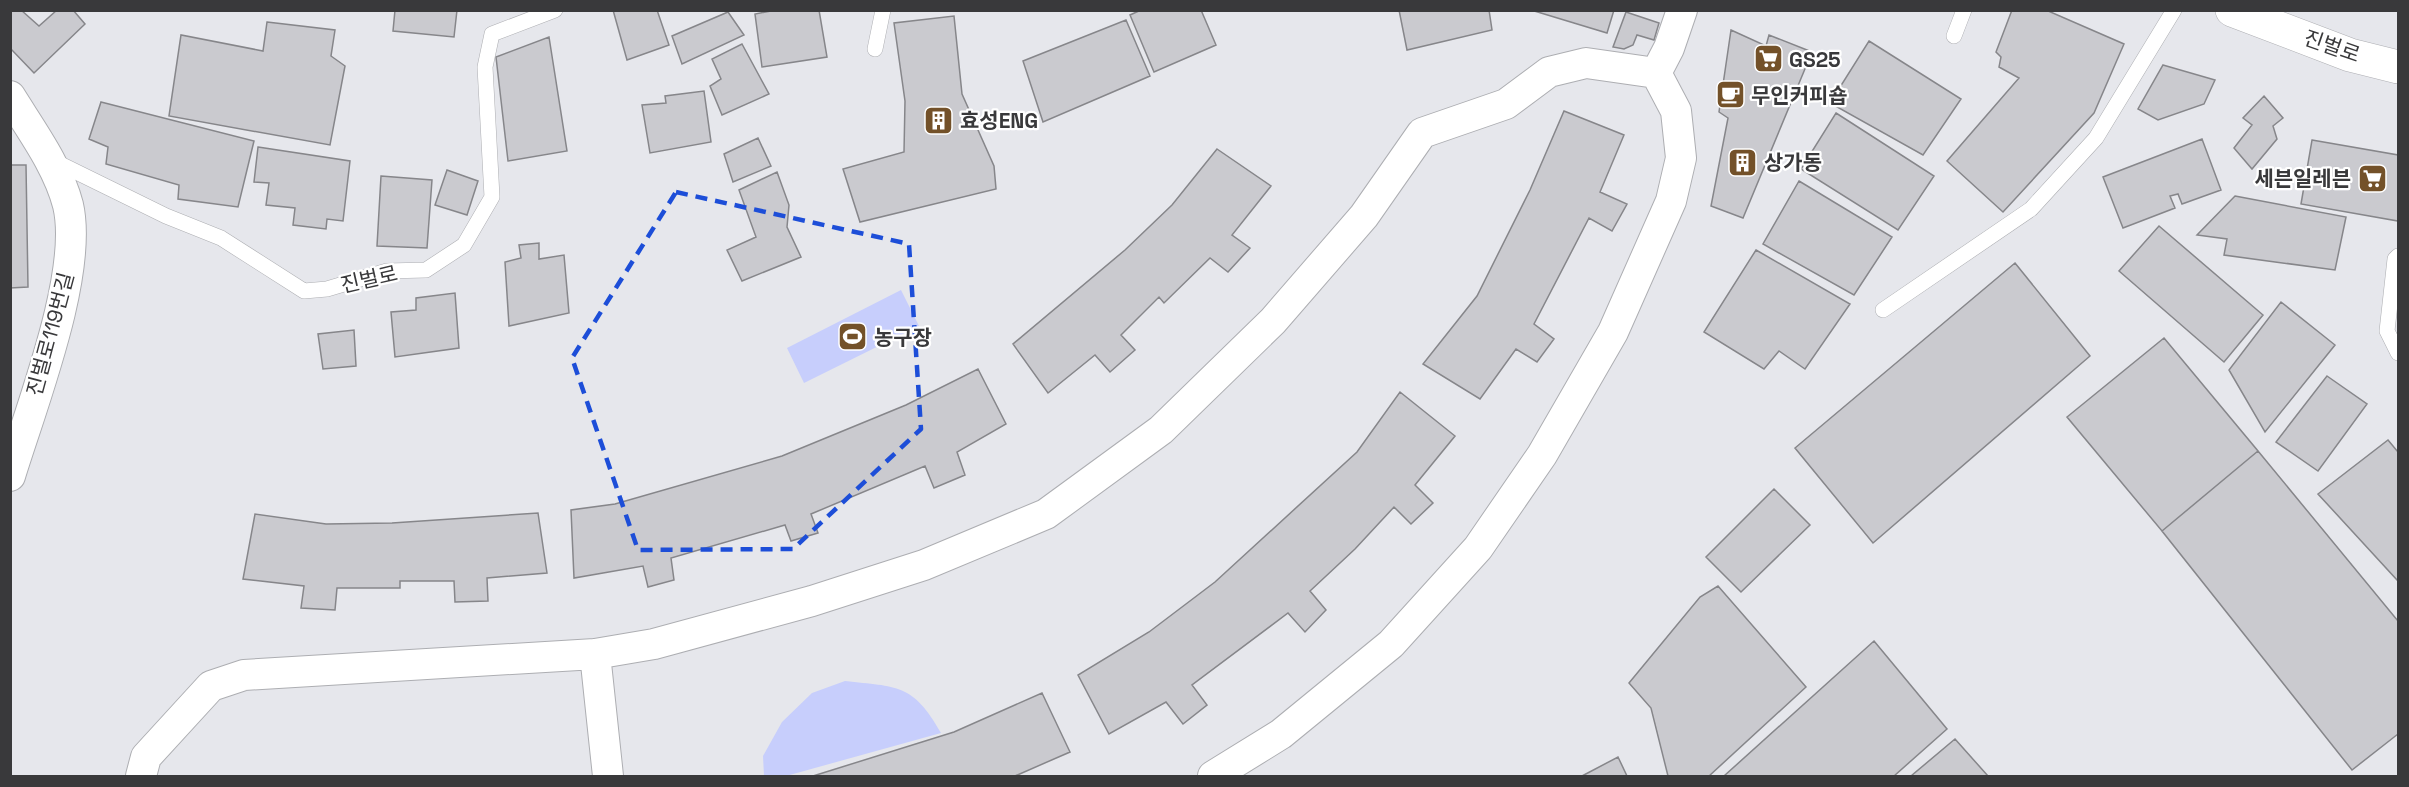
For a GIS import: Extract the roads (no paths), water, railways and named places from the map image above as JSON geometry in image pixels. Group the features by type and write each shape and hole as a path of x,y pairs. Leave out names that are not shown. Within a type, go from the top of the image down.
{"street":[{"path":"1656,73 1669,48 1682,10"},
{"name":"진벌로","path":"2232,10 2279,18 2350,55 2398,67"},
{"path":"141,777 146,757 211,686 244,675 596,654 654,644 812,601 924,565 1046,514 1161,430 1273,321 1364,216 1422,133 1506,104 1549,72 1586,63 1656,73"},
{"path":"1213,777 1281,734 1391,644 1478,548 1542,455 1613,332 1671,201 1681,158 1676,111 1656,73"},
{"name":"진벌로119번길","path":"10,96 49,158 68,206 70,255 61,307 10,476"},
{"path":"596,654 599,747 608,777"}],"lane":[{"name":"진벌로","path":"49,158 166,216 221,238 304,291 327,289 387,272 426,270 464,245 492,197 485,67 492,34 555,10"},
{"path":"875,49 883,10"},
{"path":"1954,36 1964,10"},
{"path":"1883,310 2031,209 2097,138 2175,10"},
{"path":"2398,256 2395,259 2387,331 2398,353"}],"place":[{"name":"GS25","path":"1768,59"},
{"name":"무인커피숍","path":"1730,95"},
{"name":"효성ENG","path":"939,120"},
{"name":"상가동","path":"1743,162"},
{"name":"세븐일레븐","path":"2372,178"},
{"name":"농구장","path":"853,337"}]}
